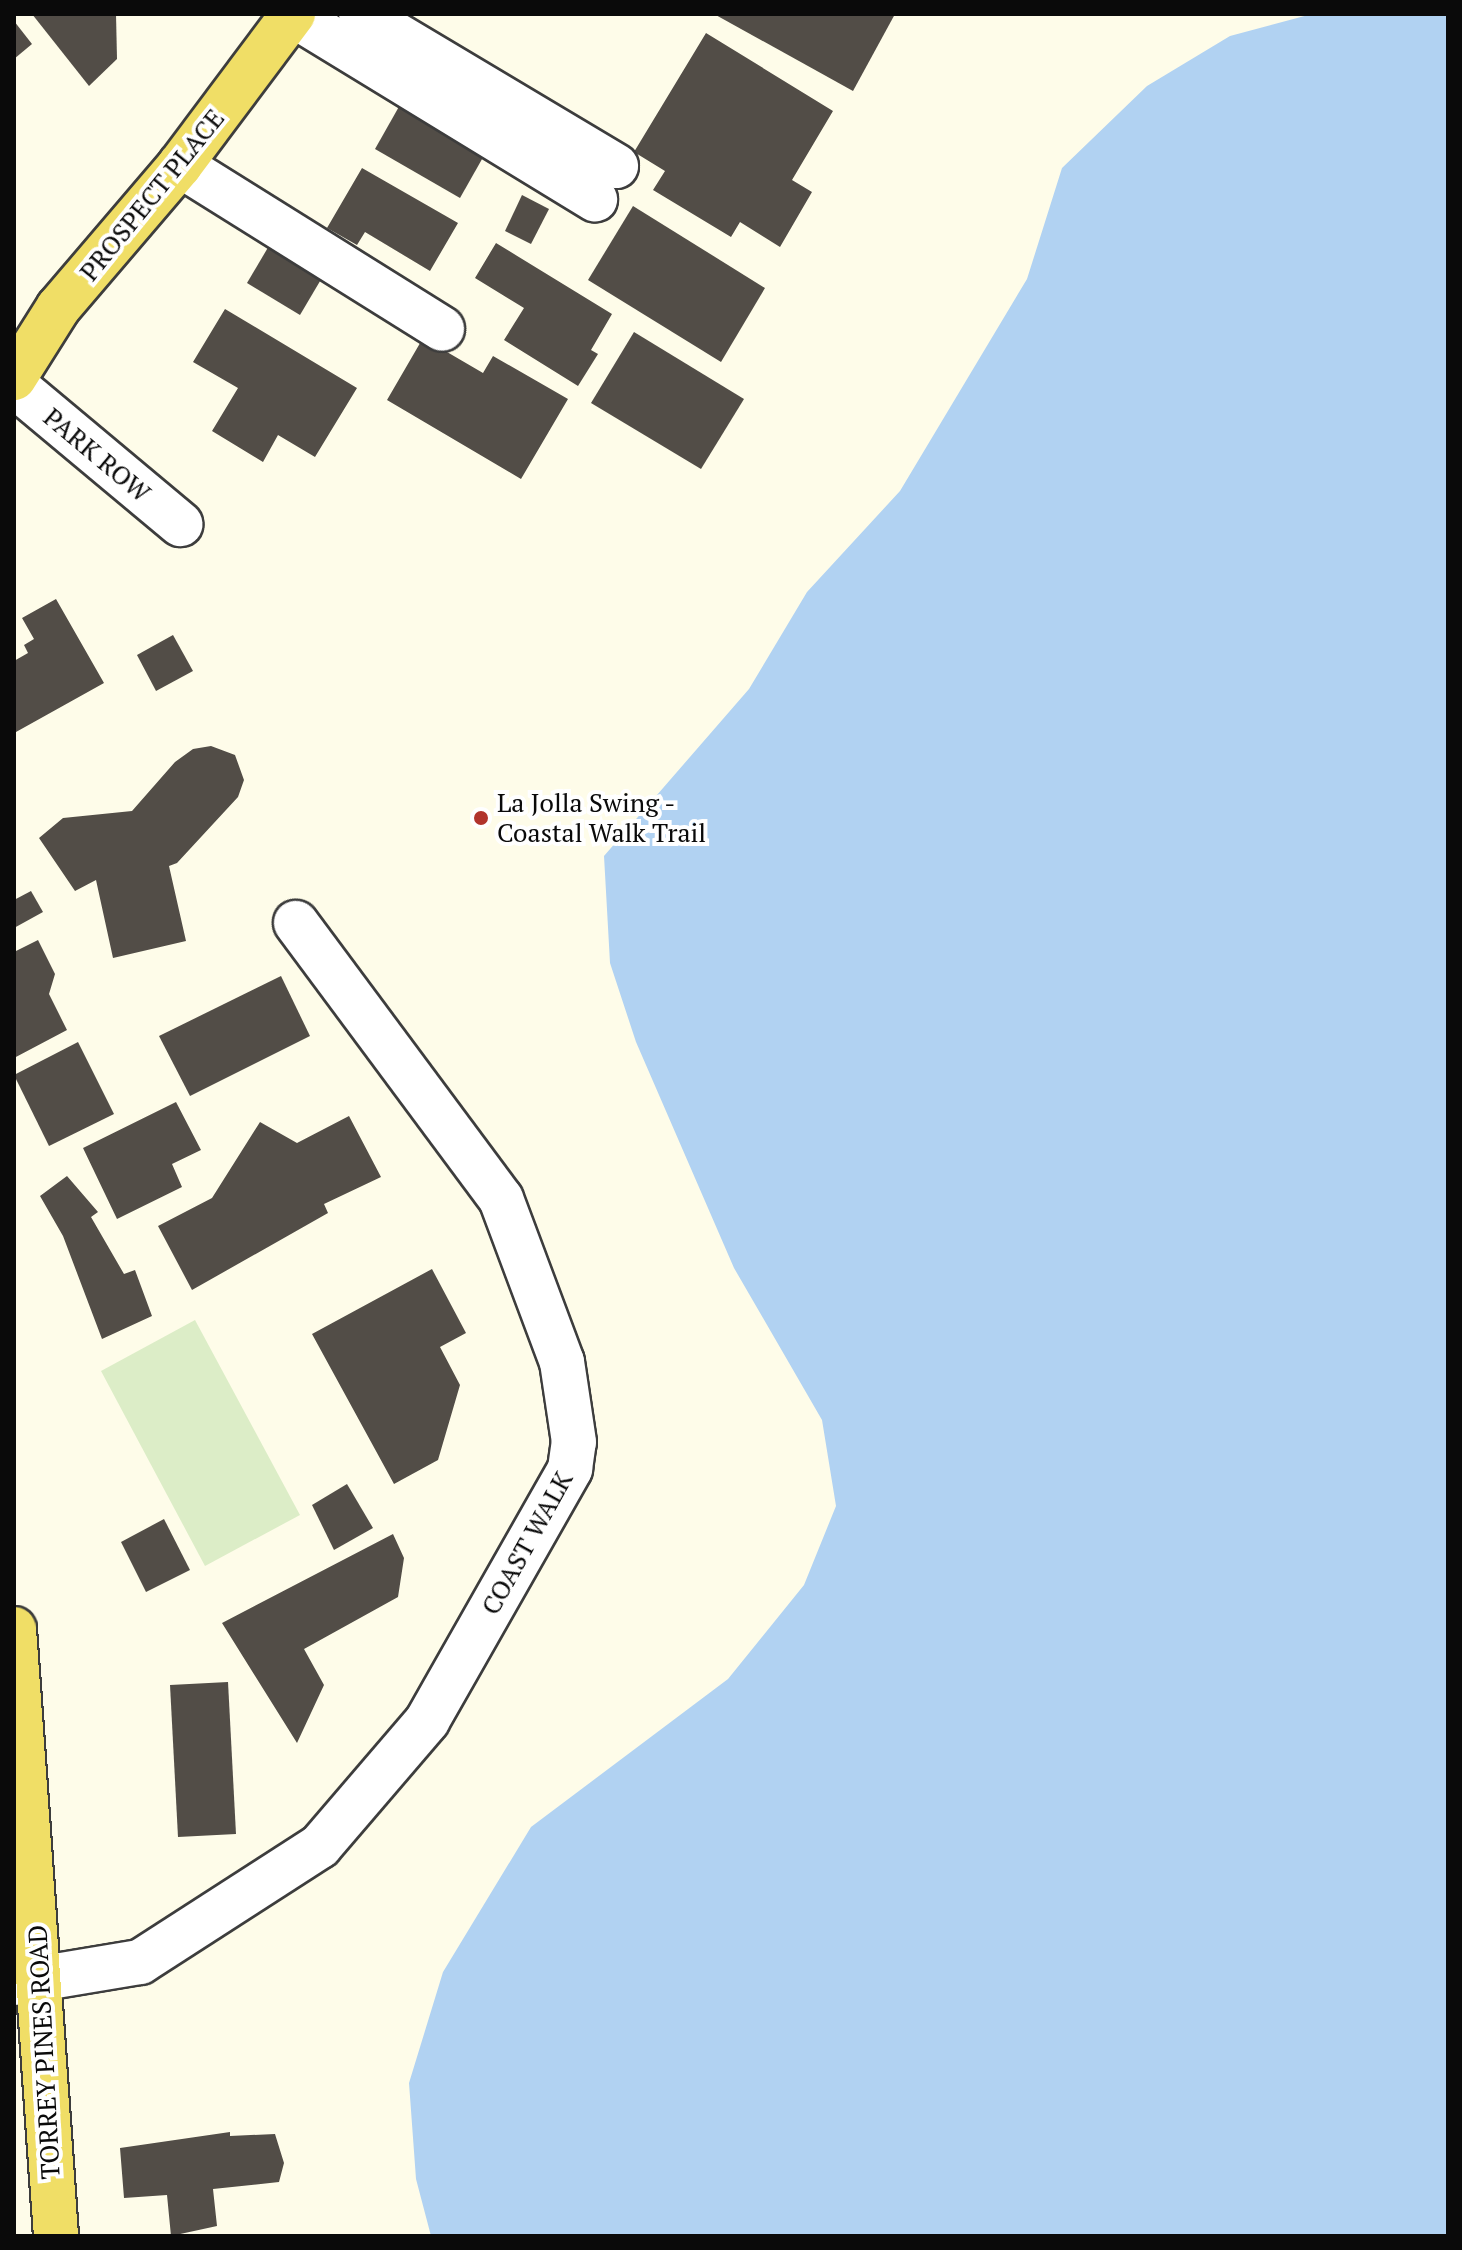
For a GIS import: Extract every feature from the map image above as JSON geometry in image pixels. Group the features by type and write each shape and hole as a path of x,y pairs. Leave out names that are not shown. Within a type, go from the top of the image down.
{"main road":[{"name":"PROSPECT PLACE","path":"14,378 58,308 180,165 293,14"},
{"name":"TORREY PINES ROAD","path":"14,1629 28,1981 56,2236"}],"street":[{"path":"293,14 605,182 361,14"},
{"path":"180,165 442,329"},
{"name":"PARK ROW","path":"14,385 180,524"},
{"name":"COAST WALK","path":"28,1981 140,1962 320,1846 427,1721 570,1469 574,1442 562,1362 501,1199 296,923"}],"green space":[{"path":"195,1320 300,1515 205,1566 101,1371"}],"water":[{"path":"1312,14 1448,14 1448,2236 431,2236 416,2179 409,2083 443,1972 531,1827 728,1679 804,1585 836,1506 822,1420 734,1268 636,1042 610,963 604,856 749,689 807,592 900,491 1027,279 1062,168 1147,86 1230,36"}],"building":[{"path":"32,14 116,14 117,59 89,86"},
{"path":"714,14 895,14 853,91"},
{"path":"14,21 32,44 14,59"},
{"path":"706,33 833,111 792,180 812,192 780,247 740,222 731,237 653,190 665,171 634,152"},
{"path":"405,96 490,145 460,198 375,149"},
{"path":"362,168 458,223 430,271 365,232 357,245 327,228"},
{"path":"522,195 549,209 531,244 505,231"},
{"path":"633,206 765,288 721,362 588,280"},
{"path":"273,239 326,271 300,315 247,283"},
{"path":"496,243 612,314 591,350 598,354 578,386 504,340 524,308 475,278"},
{"path":"225,309 357,388 315,457 278,435 263,462 212,431 238,388 193,362"},
{"path":"634,332 744,399 701,469 591,403"},
{"path":"423,338 483,373 493,356 568,399 521,479 387,400"},
{"path":"56,599 104,683 16,732 14,661 28,653 24,645 34,639 22,618"},
{"path":"173,635 193,671 156,691 137,655"},
{"path":"211,746 235,755 244,780 238,797 177,863 169,866 186,941 113,958 96,880 75,891 39,838 63,818 132,811 175,762 193,749"},
{"path":"31,891 43,912 14,928 14,900"},
{"path":"38,940 55,974 49,994 67,1030 14,1058 14,952"},
{"path":"281,976 310,1036 190,1096 159,1036"},
{"path":"78,1042 114,1114 49,1146 14,1075"},
{"path":"176,1102 201,1150 172,1164 182,1187 117,1219 83,1148"},
{"path":"349,1116 381,1177 324,1204 328,1213 192,1290 158,1226 212,1198 260,1122 297,1143"},
{"path":"67,1176 98,1212 91,1217 124,1274 135,1270 152,1316 102,1339 63,1236 40,1196"},
{"path":"432,1269 466,1333 440,1347 460,1385 438,1460 394,1484 312,1334"},
{"path":"347,1484 373,1528 334,1550 312,1505"},
{"path":"164,1519 190,1570 146,1592 121,1542"},
{"path":"393,1534 404,1558 398,1597 304,1649 324,1685 297,1743 222,1623"},
{"path":"228,1682 236,1834 178,1837 170,1685"},
{"path":"230,2132 230,2136 275,2134 284,2163 279,2182 213,2189 217,2226 171,2236 167,2195 124,2198 120,2148"}],"place":[{"name":"La Jolla Swing - Coastal Walk Trail","path":"481,818"}]}
